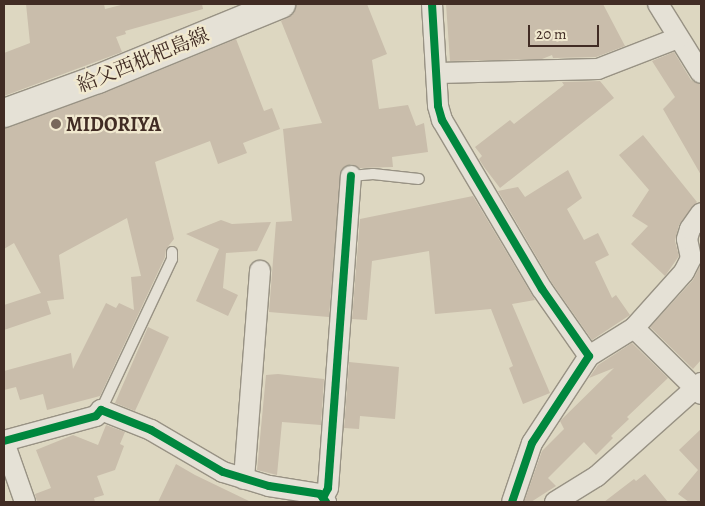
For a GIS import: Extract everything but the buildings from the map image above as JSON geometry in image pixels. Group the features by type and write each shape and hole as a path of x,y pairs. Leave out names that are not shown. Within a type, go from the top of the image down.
{"main road":[{"name":"給父西枇杷島線","path":"4,113 98,79 281,4"}],"street":[{"path":"432,4 438,73 438,106 442,120 542,289 589,356"},
{"path":"658,4 701,74"},
{"path":"438,73 598,69 678,38"},
{"path":"324,500 328,488 351,176"},
{"path":"512,502 532,443 589,356 634,328 684,272 691,258 687,239 690,229 701,213"},
{"path":"244,479 260,271"},
{"path":"555,502 597,476 699,388 634,328"},
{"path":"26,502 4,441 96,416 101,410 150,430 223,472 268,486 320,494 324,500"}],"lane":[{"path":"351,176 373,174 419,179"},
{"path":"101,410 172,259 172,252"}],"cycle path":[{"path":"432,4 438,106 442,120 542,289 589,356 532,443 512,502"},
{"path":"323,498 328,488 351,176"},
{"path":"4,441 96,416 101,410 151,430 223,472 269,486 320,494 326,502"}],"place":[{"name":"MIDORIYA","path":"56,124"}]}
